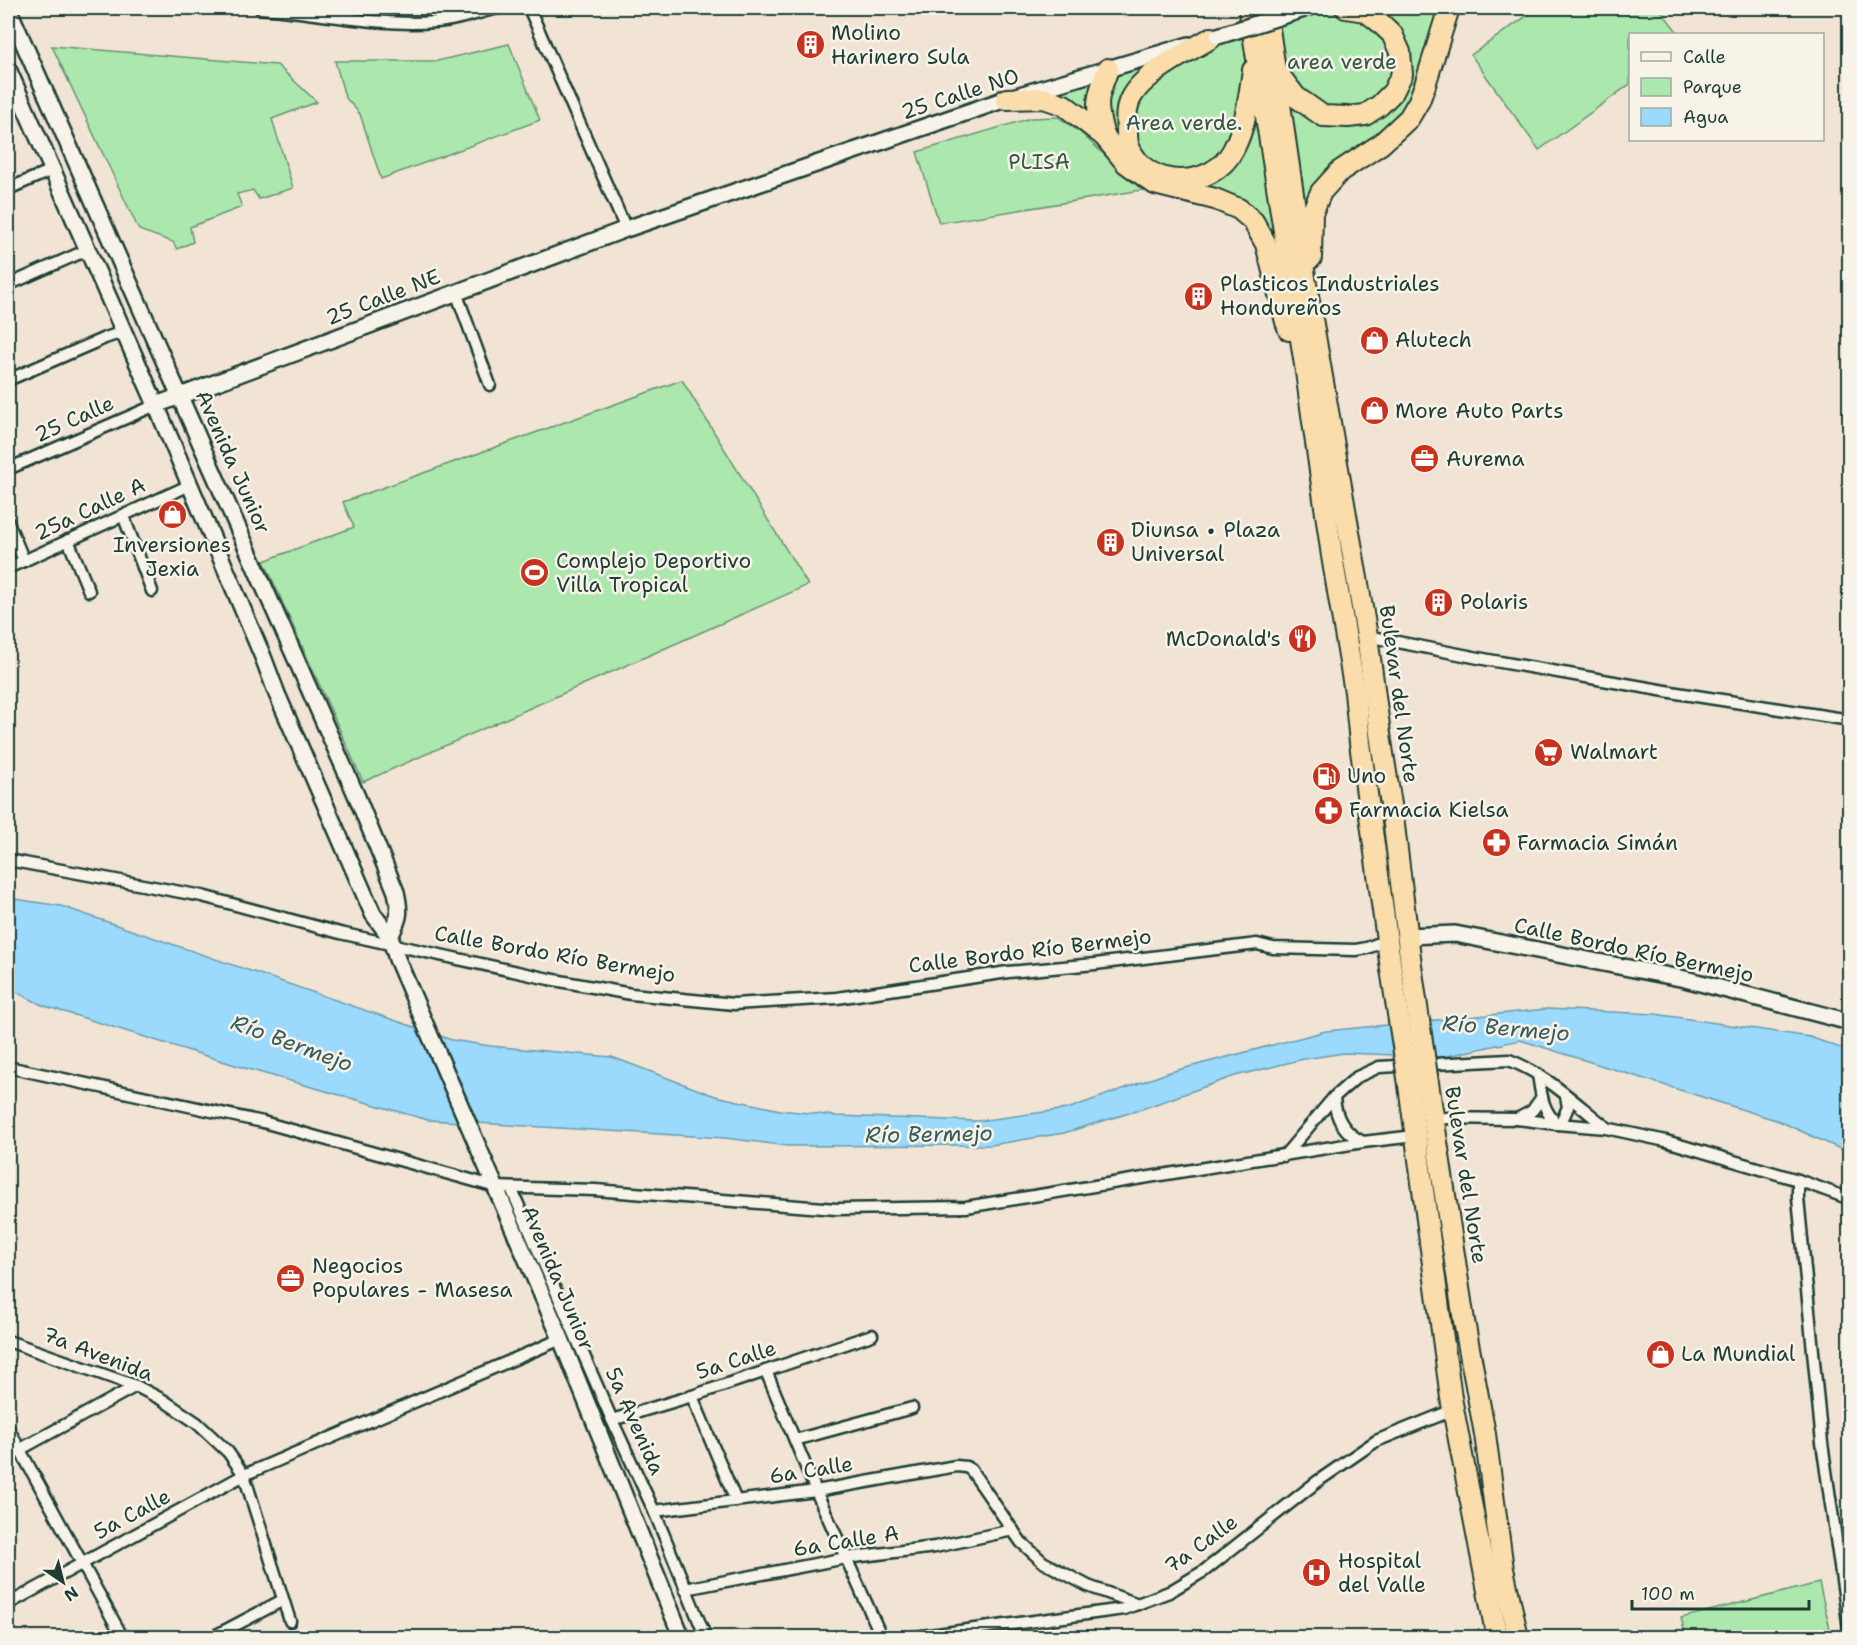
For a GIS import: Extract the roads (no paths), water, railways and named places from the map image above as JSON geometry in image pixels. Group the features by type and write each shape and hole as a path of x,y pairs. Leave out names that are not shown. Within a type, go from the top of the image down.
{"highway":[{"name":"Bulevar del Norte","path":"1249,8 1305,365 1332,556 1355,692 1391,969 1417,1077 1433,1118 1464,1321 1485,1434 1503,1569 1518,1638"},
{"name":"Bulevar del Norte","path":"1266,8 1306,284 1367,636 1393,817 1411,964 1417,1077 1415,1136 1453,1410 1497,1638"},
{"path":"1275,69 1296,97 1323,116 1365,115 1379,106 1393,92 1402,74 1400,52 1392,34 1377,20 1365,11 1346,8"},
{"path":"1306,284 1312,254 1312,213 1321,192 1340,171 1380,144 1409,118 1425,85 1449,8"},
{"path":"1215,37 1166,64 1144,81 1129,101 1126,122 1129,146 1137,161 1153,174 1173,182 1196,180 1220,167 1233,152 1247,109 1256,53"},
{"path":"1104,136 1096,109 1108,69"},
{"path":"1006,99 1044,98 1064,105 1104,136 1126,163 1155,184 1215,199 1239,209 1253,221 1266,244 1286,322 1305,365"}],"main road":[{"name":"Avenida Junior","path":"8,8 181,395 357,797 396,892 399,918 393,947"},
{"name":"25 Calle NO","path":"626,229 1006,99 1307,8"},
{"name":"Avenida Junior","path":"8,69 13,94 51,170 156,405 259,646 277,694 373,914 393,947 489,1169 504,1188 561,1339 682,1638"},
{"name":"25 Calle NE","path":"156,405 626,229"},
{"name":"Calle Bordo Río Bermejo","path":"1407,936 1455,934 1478,938 1685,979 1850,1022"}],"street":[{"path":"261,8 296,10 382,22 436,22 499,8"},
{"path":"529,8 626,229"},
{"path":"8,189 51,170"},
{"path":"8,285 87,250"},
{"path":"456,292 490,386"},
{"path":"8,380 123,332"},
{"name":"25 Calle","path":"8,469 156,405"},
{"name":"25a Calle A","path":"8,568 190,484"},
{"path":"123,515 152,591"},
{"path":"8,522 24,561"},
{"path":"68,540 89,591"},
{"path":"1367,636 1677,693 1850,720"},
{"name":"Calle Bordo Río Bermejo","path":"8,860 202,896 393,947 549,979 631,994 734,1004 837,999 1008,972 1257,944 1272,948 1356,950 1387,940"},
{"path":"1284,1156 1334,1097 1357,1077 1379,1067 1509,1059 1539,1074 1606,1128"},
{"path":"8,1067 263,1122 504,1188 594,1190 836,1209 966,1207 1363,1142 1415,1136"},
{"path":"1539,1074 1546,1112 1559,1124"},
{"path":"1559,1124 1568,1107 1566,1096"},
{"path":"1334,1097 1341,1125 1363,1142"},
{"path":"1517,1119 1532,1111 1542,1097"},
{"path":"1433,1118 1517,1119 1606,1128 1666,1141 1798,1180 1850,1199"},
{"path":"1798,1180 1822,1443 1850,1635"},
{"name":"5a Avenida","path":"504,1188 654,1511 706,1638"},
{"name":"5a Calle","path":"612,1420 692,1396 872,1335"},
{"name":"5a Calle","path":"8,1604 244,1475 561,1339"},
{"name":"7a Avenida","path":"8,1341 136,1386 163,1400 197,1423 228,1452 244,1475 290,1621"},
{"path":"766,1371 816,1491 882,1638"},
{"path":"8,1456 136,1386"},
{"path":"692,1396 736,1501"},
{"path":"795,1440 912,1408"},
{"name":"7a Calle","path":"907,1638 1124,1610 1169,1592 1204,1571 1318,1481 1376,1442 1453,1410"},
{"path":"8,1428 123,1638"},
{"name":"6a Calle","path":"654,1511 816,1491 956,1466 971,1470 1013,1530"},
{"path":"1013,1530 1021,1542 1043,1562 1088,1586 1138,1604"},
{"name":"6a Calle A","path":"685,1589 846,1558 935,1547 1013,1530"},
{"path":"211,1638 283,1600"}],"water":[{"name":"Río Bermejo","path":"8,898 61,906 452,1040 490,1046 612,1057 715,1096 780,1110 836,1116 978,1121 1067,1109 1170,1072 1326,1031 1547,1009 1655,1014 1810,1037 1849,1051 1849,1153 1779,1121 1520,1040 1443,1057 1344,1053 1304,1059 1235,1076 1139,1110 1064,1133 991,1145 788,1146 725,1138 428,1120 248,1069 42,1005 8,988"}],"place":[{"name":"Molino Harinero Sula","path":"810,45"},
{"name":"Plasticos Industriales Hondureños","path":"1199,296"},
{"name":"Alutech","path":"1374,340"},
{"name":"More Auto Parts","path":"1374,411"},
{"name":"Aurema","path":"1425,459"},
{"name":"Inversiones Jexia","path":"172,514"},
{"name":"Diunsa • Plaza Universal","path":"1110,542"},
{"name":"Complejo Deportivo Villa Tropical","path":"535,573"},
{"name":"Polaris","path":"1439,602"},
{"name":"McDonald's","path":"1302,639"},
{"name":"Walmart","path":"1549,752"},
{"name":"Uno","path":"1326,776"},
{"name":"Farmacia Kielsa","path":"1328,810"},
{"name":"Farmacia Simán","path":"1496,843"},
{"name":"Negocios Populares - Masesa","path":"291,1278"},
{"name":"La Mundial","path":"1660,1354"},
{"name":"Hospital del Valle","path":"1317,1573"}],"park label":[{"name":"area verde","path":"1342,62"},
{"name":"Area verde.","path":"1184,123"},
{"name":"PLISA","path":"1039,162"}]}
